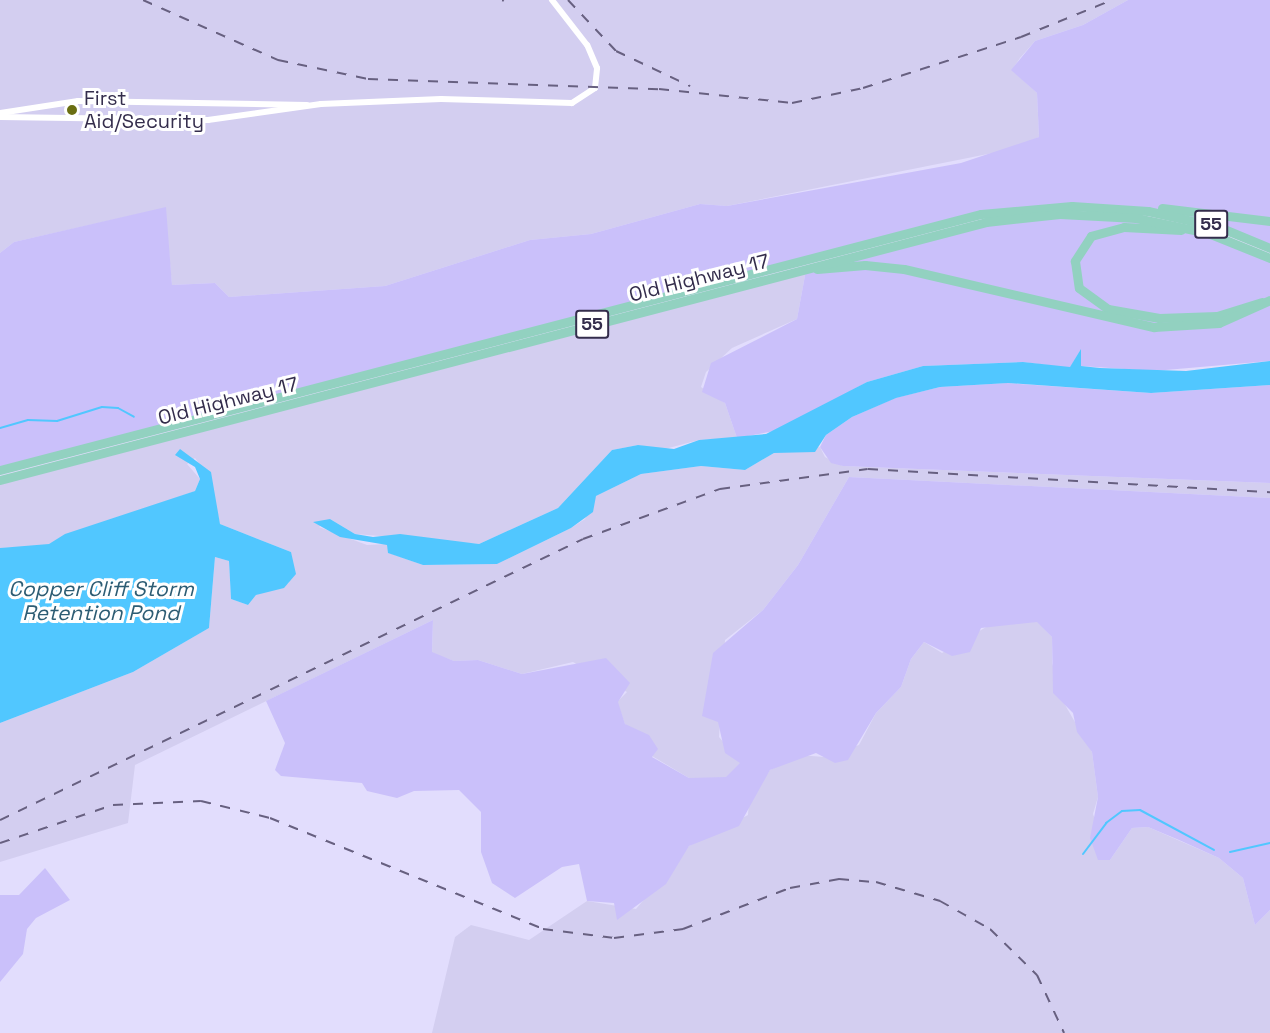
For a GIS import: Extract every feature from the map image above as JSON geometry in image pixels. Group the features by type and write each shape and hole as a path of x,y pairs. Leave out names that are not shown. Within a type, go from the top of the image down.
{"main road":[{"name":"Old Highway 17","path":"0,470 961,218 1039,206 1148,211 1219,227 1270,248"},
{"path":"1148,211 1164,207 1270,221"},
{"name":"Old Highway 17","path":"0,480 956,229 1024,217 1114,216 1189,229 1270,258"},
{"path":"1189,229 1124,227 1098,232 1078,253 1079,288 1108,309 1160,318 1217,316 1270,300"},
{"path":"809,269 904,269 1154,327 1219,324 1270,300"}],"street":[{"path":"0,115 78,101 322,104 580,100 595,88 597,68 587,45 552,0"},
{"path":"0,115 225,120 322,104"}],"shaded area":[{"path":"0,0 1128,0 1083,25 1035,41 1020,58 1012,70 1037,93 1039,137 1013,149 727,206 700,204 591,234 530,240 385,286 229,297 215,283 172,285 165,208 14,242 0,253"},
{"path":"1128,0 1270,0 1270,247 1172,214 1011,208 0,469 0,253 14,242 166,207 172,285 215,283 229,297 385,286 530,240 591,234 700,204 727,206 961,163 1039,137 1037,93 1011,70 1035,41 1083,25"},
{"path":"1060,215 1171,225 1270,258 1270,361 1154,371 1081,366 1080,351 1070,368 1023,362 923,366 867,382 780,430 737,438 725,403 702,392 711,363 797,319 806,270 956,230"},
{"path":"806,270 797,319 732,348 706,372 701,387 725,403 737,438 699,440 661,450 638,445 612,450 558,508 479,544 355,534 330,519 319,527 367,545 387,544 389,553 423,565 497,564 571,528 585,519 596,496 641,474 701,466 745,470 774,453 820,447 825,457 843,466 1270,483 1270,498 849,477 798,565 763,610 725,640 719,737 741,763 726,778 689,778 652,756 625,724 617,702 627,692 573,662 522,674 478,660 454,661 432,653 433,620 135,765 128,823 0,862 0,723 133,672 209,628 215,557 229,561 231,599 248,605 256,595 289,583 291,552 220,524 210,479 195,458 187,464 200,479 195,491 44,546 0,548 0,481"},
{"path":"1007,383 1151,393 1270,385 1270,483 843,466 831,463 820,447 826,435 852,417 895,398 940,387"},
{"path":"849,477 1270,498 1270,910 1255,925 1243,878 1219,858 1148,827 1132,828 1110,860 1098,860 1090,838 1098,797 1092,752 1077,732 1073,713 1053,693 1052,637 1037,622 981,628 970,652 952,656 924,642 911,659 901,687 876,713 848,760 835,763 816,753 770,770 739,826 689,846 666,884 617,920 614,903 587,901 579,864 562,867 515,898 492,883 481,852 481,812 459,790 414,791 397,798 367,791 362,783 281,776 275,770 285,743 266,701 433,620 432,652 454,661 478,660 522,674 606,658 630,683 618,702 625,724 649,735 658,749 652,757 689,778 726,777 740,763 725,753 718,722 702,716 713,653 763,610 798,565"},
{"path":"1037,621 1052,637 1052,663 1064,703 1092,752 1098,797 1093,814 1110,860 1132,828 1148,827 1219,858 1243,878 1255,925 1270,910 1270,1033 432,1033 455,937 471,925 529,940 587,901 636,909 689,846 748,815 749,800 770,770 799,755 824,757 859,745 876,713 901,687 911,659 924,642 942,653 993,623"},
{"path":"45,868 70,900 36,918 27,929 23,954 0,982 0,895 19,895"}],"water":[{"path":"1081,349 1081,366 1100,368 1186,371 1270,361 1270,385 1151,393 1008,383 940,387 896,398 852,417 826,435 815,452 774,453 745,470 701,466 641,474 596,496 593,512 571,528 497,564 423,565 388,553 387,545 340,537 313,522 330,519 355,534 373,537 400,534 479,544 558,508 612,450 638,445 674,449 699,440 766,434 867,382 923,366 1023,362 1070,367"},
{"name":"Copper Cliff Storm Retention Pond","path":"180,449 211,472 220,524 291,552 296,574 284,588 256,595 248,605 231,599 229,561 215,557 209,628 133,672 0,723 0,548 49,544 65,534 195,491 200,479 195,467 175,455"}],"waterway":[{"path":"0,428 28,420 57,421 102,407 118,408 134,417"},
{"path":"1083,854 1106,823 1122,811 1140,810 1214,850"},
{"path":"1230,852 1270,843"}],"railway":[{"path":"143,0 278,60 368,79 659,89 792,103 863,88 1021,37 1112,0"},
{"path":"568,0 616,51 690,86"},
{"path":"0,820 583,539 720,489 868,469 1270,492"},
{"path":"0,843 113,805 201,801 270,818 543,929 614,938 683,929 790,888 839,879 876,882 940,901 990,929 1037,975 1064,1033"}],"place":[{"name":"First Aid/Security","path":"72,110"}]}
